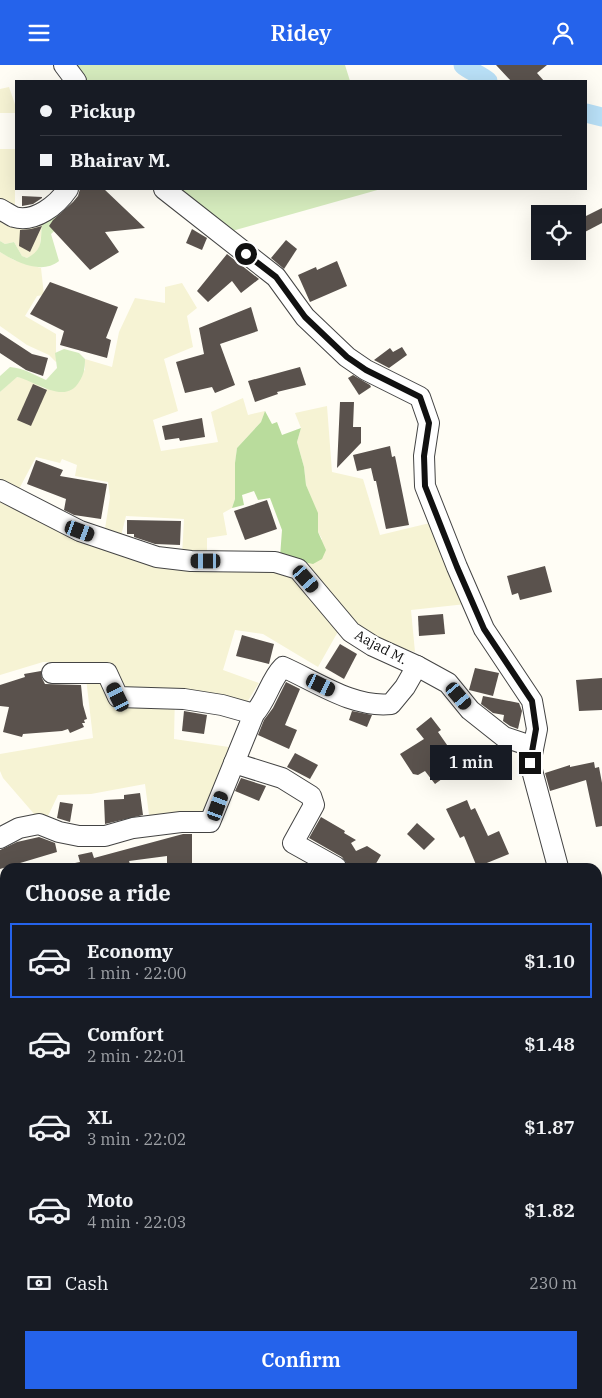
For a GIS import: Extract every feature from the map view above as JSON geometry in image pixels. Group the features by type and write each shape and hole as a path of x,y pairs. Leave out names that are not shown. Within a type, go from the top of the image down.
{"street":[{"path":"62,80 63,65"},
{"path":"63,65 75,80"},
{"path":"0,209 15,217 34,217 60,201 67,190"},
{"path":"165,190 276,277 305,317 347,357 366,370 420,397 429,423 424,456 425,486 484,629 532,701 536,729 530,763"},
{"name":"Aajad M.","path":"0,490 80,531 157,557 191,561 275,562 298,569 351,632 373,646 418,666 448,683 470,710 504,737 531,746 530,763 557,863"},
{"path":"0,838 18,827 39,824 59,832 106,836 133,827 210,822 254,714 261,707 276,674 283,667 348,698 377,705 391,704 405,687 418,666"},
{"path":"52,673 107,673 118,697 184,699 222,705 254,714"},
{"path":"234,763 282,778 311,796 314,805 292,843 329,863"}],"shaded area":[{"path":"9,87 15,104 15,113 0,113 0,89"},
{"path":"0,149 15,149 15,211 0,203"},
{"path":"0,215 42,224 40,246 37,253 27,258 22,256 14,242 5,244 0,241"},
{"path":"0,252 14,260 41,268 44,295 37,296 25,316 56,334 56,362 49,355 27,345 0,326"},
{"path":"182,283 197,308 187,316 193,347 164,359 178,411 153,420 161,451 218,442 211,412 243,398 248,415 265,411 261,422 237,448 235,499 232,508 223,513 227,535 207,538 207,553 182,555 184,519 126,516 120,540 104,535 110,497 108,482 75,476 77,465 62,459 60,463 36,457 18,491 0,483 0,392 16,377 25,378 45,389 85,370 85,359 112,367 119,332 135,298 165,303 165,287"},
{"path":"327,406 332,472 363,479 380,535 434,522 466,604 411,610 415,652 376,640 357,628 301,562 322,539 318,532 315,507 306,485 304,467 297,442 301,428 295,413"},
{"path":"0,497 67,530 270,569 282,575 294,577 340,628 318,667 263,634 235,630 223,670 259,683 246,704 175,693 174,739 229,747 203,815 149,815 145,784 91,794 58,795 47,818 35,815 3,778 0,771 0,754 93,738 86,678 55,678 53,662 43,662 0,675"}],"green space":[{"path":"75,65 345,65 350,80 83,80"},
{"path":"180,190 377,190 232,231"},
{"path":"54,214 64,222 51,234 59,261 45,267 37,267 21,263 0,252 0,241 5,244 14,242 22,256 27,258 32,255 39,248 42,224"},
{"path":"64,349 79,353 85,359 83,374 73,389 66,392 58,392 17,377 0,392 0,376 10,367 24,370 46,380 57,368 55,353"},
{"path":"265,411 272,424 277,422 282,435 301,428 297,442 304,467 306,485 318,513 318,532 326,550 322,559 313,564 280,557 282,530 270,498 258,500 254,491 242,495 244,505 232,508 235,499 237,448 261,422"}],"building":[{"path":"496,65 547,65 537,73 543,80 510,80"},
{"path":"80,190 105,190 145,228 105,232 119,252 90,270 49,226 78,196"},
{"path":"22,196 42,198 33,204 22,206"},
{"path":"602,208 602,223 586,231 586,216"},
{"path":"42,226 30,252 19,246 20,230"},
{"path":"192,229 207,238 202,250 186,243"},
{"path":"286,240 297,249 284,269 271,258"},
{"path":"227,254 259,279 241,293 232,281 208,302 197,291"},
{"path":"337,261 347,286 310,302 298,275 316,267 317,270"},
{"path":"50,282 118,307 106,338 111,340 107,358 60,345 64,331 30,314"},
{"path":"251,307 258,331 220,344 235,385 215,393 212,387 185,393 176,362 204,354 199,328"},
{"path":"0,333 32,354 48,358 43,376 26,370 0,353"},
{"path":"402,347 407,355 389,368 374,360 390,348 393,352"},
{"path":"300,367 306,385 277,392 278,394 255,402 248,381"},
{"path":"353,375 371,387 359,395 348,378"},
{"path":"33,384 47,390 31,426 17,420"},
{"path":"340,402 354,402 353,427 361,427 361,443 337,468"},
{"path":"202,418 205,437 180,441 179,438 165,440 162,426"},
{"path":"390,446 392,457 395,456 409,525 386,529 376,481 374,481 371,468 357,471 353,455"},
{"path":"36,460 63,470 60,476 107,484 101,519 74,515 64,510 66,499 27,484"},
{"path":"267,500 277,529 245,540 234,511"},
{"path":"127,520 181,521 180,545 155,544 134,537 134,534 127,534"},
{"path":"545,566 552,592 520,600 518,593 512,595 507,576"},
{"path":"443,614 445,634 419,636 418,616"},
{"path":"242,635 274,644 269,664 236,656"},
{"path":"340,644 357,654 344,679 325,668"},
{"path":"475,668 499,673 493,696 469,690"},
{"path":"41,671 45,684 81,685 83,705 87,719 84,720 85,723 82,723 84,727 70,733 68,729 23,734 22,737 3,732 9,707 0,706 0,685 25,677 24,674"},
{"path":"602,678 602,710 579,711 576,680"},
{"path":"286,682 300,689 285,725 297,730 289,749 258,735 264,720 273,708"},
{"path":"483,696 519,703 522,711 518,729 503,721 504,715 493,713 481,704"},
{"path":"184,711 207,715 204,734 182,731"},
{"path":"352,711 372,715 367,727 349,720"},
{"path":"431,717 441,730 438,732 461,765 435,784 425,771 418,775 413,774 400,754 424,739 416,729"},
{"path":"295,753 318,765 310,779 287,767"},
{"path":"594,762 595,768 599,767 602,783 602,826 596,827 586,780 550,791 545,773 570,765 570,767"},
{"path":"241,778 266,786 259,801 235,791"},
{"path":"140,793 143,815 105,824 104,800 124,799 124,795"},
{"path":"467,800 471,810 475,808 488,836 499,831 509,854 487,863 475,863 464,836 460,838 446,809"},
{"path":"60,802 73,804 70,822 57,818"},
{"path":"321,817 356,840 351,843 356,851 367,846 381,855 376,863 346,863 342,857 309,838"},
{"path":"417,823 435,839 424,850 407,834"},
{"path":"183,834 192,834 192,863 167,863 167,856 129,861 130,863 75,863 80,862 78,855 92,852 94,858"},
{"path":"39,837 55,843 57,852 20,863 0,863 0,850 17,842"}],"waterway":[{"path":"463,65 486,80"},
{"path":"587,113 602,117"}],"route":[{"path":"246,254 276,277 305,317 347,357 366,370 420,397 429,423 424,456 425,486 484,629 532,701 536,729 530,763"}]}
